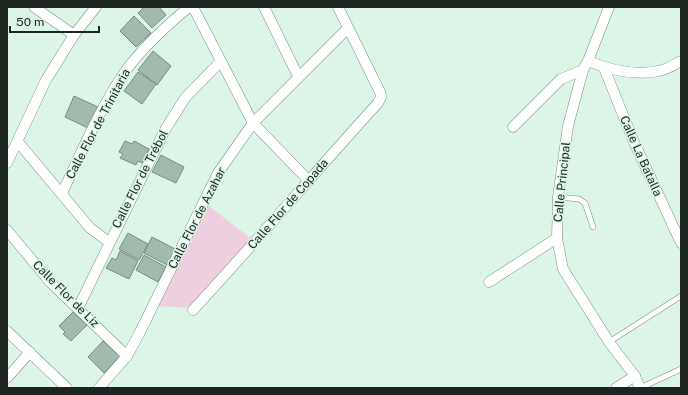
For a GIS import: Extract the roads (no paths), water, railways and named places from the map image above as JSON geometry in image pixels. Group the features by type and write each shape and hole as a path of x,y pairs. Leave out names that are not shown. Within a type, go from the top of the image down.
{"street":[{"path":"34,7 74,35"},
{"path":"7,163 46,80 74,35 96,7"},
{"name":"Calle Flor de Trinitaria","path":"62,193 98,119 126,70 162,30 189,7"},
{"path":"193,7 253,124 308,180"},
{"path":"264,7 298,76"},
{"path":"338,7 348,28"},
{"name":"Calle Principal","path":"609,7 586,66 568,126 558,198 557,238 563,269 610,342 635,376 640,388"},
{"name":"Calle Flor de Azahar","path":"99,388 127,356 218,173 253,124 298,76 348,28"},
{"name":"Calle Flor de Copada","path":"193,310 255,243 308,180 378,103 381,97 380,92 348,28"},
{"path":"513,127 561,79 586,66 637,73 659,71 681,61"},
{"name":"Calle Flor de Trébol","path":"78,308 109,242 173,115 185,98 220,62"},
{"name":"Calle La Batalla","path":"604,68 634,142 681,243"},
{"path":"18,142 90,228 109,242"},
{"name":"Calle Flor de Liz","path":"7,230 51,283 127,356"},
{"path":"489,282 557,238"},
{"path":"7,331 67,388"},
{"path":"7,378 30,352"},
{"path":"616,388 635,376"}],"lane":[{"path":"558,198 579,200 585,203 593,227"},
{"path":"610,342 681,296"},
{"path":"640,388 681,369"}]}
